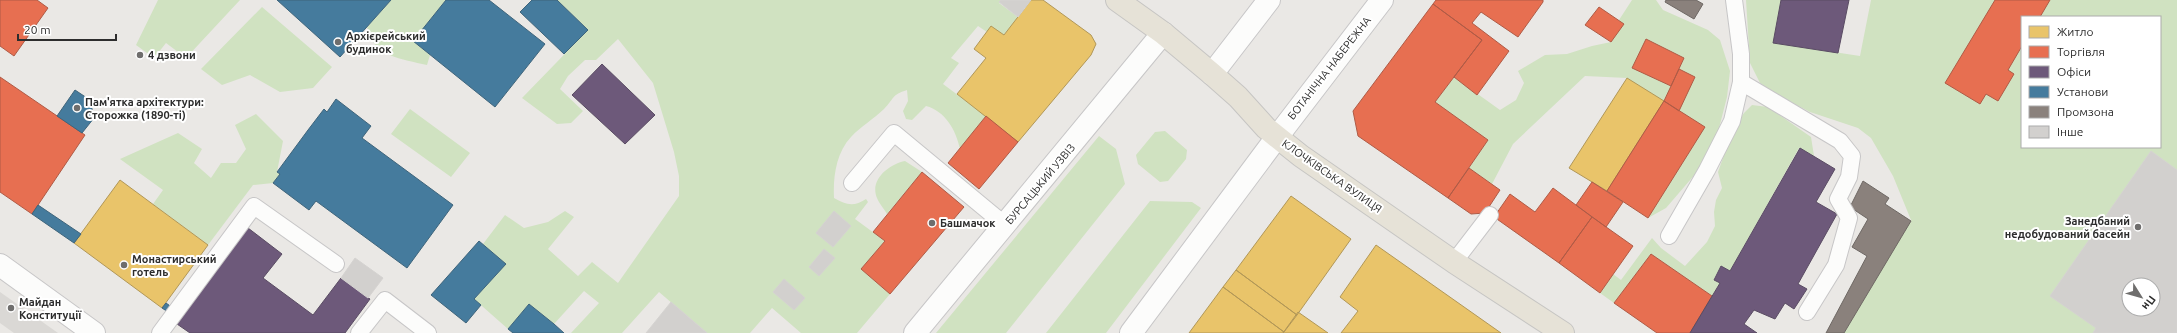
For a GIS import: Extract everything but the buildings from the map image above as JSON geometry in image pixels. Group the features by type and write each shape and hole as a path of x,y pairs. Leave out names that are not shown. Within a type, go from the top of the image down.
{"main road":[{"name":"КЛОЧКІВСЬКА ВУЛИЦЯ","path":"1118,0 1212,74 1277,137 1302,156 1454,262 1563,333"}],"street":[{"path":"1212,74 1269,0"},
{"name":"БОТАНІЧНА НАБЕРЕЖНА","path":"1277,137 1382,0"},
{"name":"БУРСАЦЬКИЙ УЗВІЗ","path":"915,333 1163,34"},
{"path":"1131,333 1277,137"},
{"path":"0,265 94,333"}],"lane":[{"path":"1669,236 1707,170 1732,121 1741,82 1741,54 1734,0"},
{"path":"1741,82 1840,141 1852,156 1849,177 1838,199 1849,218 1836,265 1807,312"},
{"path":"852,183 894,133 1005,225"},
{"path":"160,333 254,206 336,264"},
{"path":"1454,262 1490,215"},
{"path":"359,333 385,300 428,333"}],"green space":[{"path":"158,0 240,0 186,58 166,43 154,58 136,45"},
{"path":"391,0 446,0 413,41 430,55 427,65 390,55 375,45 370,37 367,27"},
{"path":"557,0 1001,0 999,3 1018,17 1004,35 987,32 978,26 951,58 959,63 943,84 986,116 960,149 956,135 949,122 939,112 926,106 912,120 906,119 903,111 908,101 907,90 896,95 884,109 859,129 846,143 842,150 836,166 834,198 846,204 862,202 866,199 868,202 855,219 885,241 861,269 890,294 857,333 801,333 772,308 750,333 707,333 659,292 622,333 571,333 599,303 584,291 554,324 529,304 508,329 474,299 505,264 483,244 505,215 524,228 548,222 565,211 574,217 548,249 578,276 592,262 618,283 679,196 679,176 674,152 653,83 618,39 596,60 585,60 568,76 560,89 583,111 571,123 557,124 522,98 588,30"},
{"path":"1632,0 1656,0 1663,10 1708,30 1720,40 1730,71 1727,97 1718,132 1697,172 1666,208 1648,218 1704,127 1627,78 1585,76 1513,144 1492,184 1469,168 1488,140 1435,102 1454,77 1500,110 1516,100 1524,83 1518,71 1545,55 1567,54 1611,42 1623,24 1619,20"},
{"path":"1746,0 1781,0 1774,43 1860,56 1871,0 2177,0 2177,333 1844,333 1911,220 1893,176 1871,138 1858,128 1810,112 1777,95 1760,83 1750,63"},
{"path":"262,7 332,67 313,88 280,92 250,75 222,85 201,69"},
{"path":"1752,105 1768,107 1811,137 1814,156 1799,148 1730,271 1721,266 1714,279 1720,283 1712,296 1651,254 1614,303 1600,293 1613,274 1621,280 1652,238 1661,248 1685,266 1707,242 1715,226 1714,212 1716,200 1722,188 1718,172 1734,127"},
{"path":"410,109 470,153 451,177 391,134"},
{"path":"256,114 283,141 277,172 280,174 273,183 253,185 208,245 153,204 163,190 120,159 178,133 202,149 194,163 211,178 221,163 236,163 246,149 235,125"},
{"path":"1165,131 1187,150 1186,159 1168,181 1160,182 1138,164 1136,155 1155,132"},
{"path":"1099,136 1116,149 1125,184 1006,333 936,333"},
{"path":"905,161 922,172 887,214 880,204 875,191 878,179 893,165"},
{"path":"1150,201 1192,202 1201,208 1106,333 1046,333"}],"shaded area":[{"name":"Майдан Конституції","path":"0,292 58,333 14,333 0,323"}],"place":[{"name":"Архієрейський будинок","path":"338,42"},
{"name":"4 дзвони","path":"140,55"},
{"name":"Пам'ятка архітектури: Сторожка (1890-ті)","path":"77,108"},
{"name":"Башмачок","path":"932,223"},
{"name":"Занедбаний недобудований басейн","path":"2138,227"},
{"name":"Монастирський готель","path":"124,265"},
{"name":"Майдан Конституції","path":"11,308"}]}
